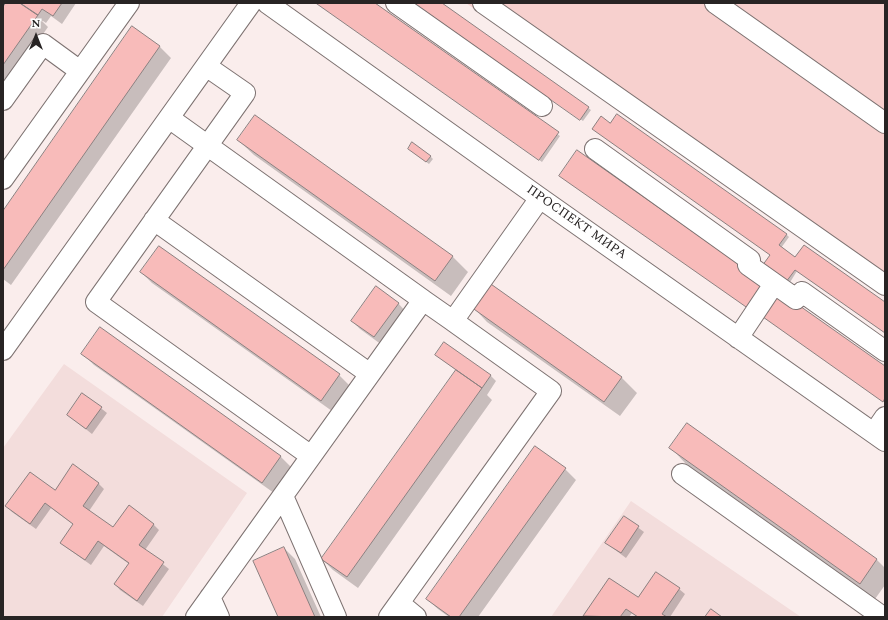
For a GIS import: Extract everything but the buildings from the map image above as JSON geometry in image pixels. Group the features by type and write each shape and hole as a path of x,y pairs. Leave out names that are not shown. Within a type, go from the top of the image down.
{"street":[{"path":"3,179 129,3"},
{"path":"3,350 251,3"},
{"name":"ПРОСПЕКТ МИРА","path":"268,3 540,198 879,437"},
{"path":"396,3 542,106"},
{"path":"483,3 885,285"},
{"path":"715,3 885,123"},
{"path":"3,100 43,44 80,71"},
{"path":"206,66 245,93 96,302 311,456"},
{"path":"169,118 551,391 394,610 416,617"},
{"path":"595,150 750,260 748,265 774,284 796,299 802,292 885,351"},
{"path":"453,321 540,198"},
{"path":"154,220 370,374"},
{"path":"738,338 774,284"},
{"path":"196,617 423,300"},
{"path":"879,437 885,417"},
{"path":"682,474 881,615"},
{"path":"283,496 336,617"},
{"path":"210,597 219,617"}],"shaded area":[{"path":"466,3 885,3 885,296"},
{"path":"64,364 247,493 162,617 3,617 3,448"},
{"path":"631,501 801,617 551,617"}]}
